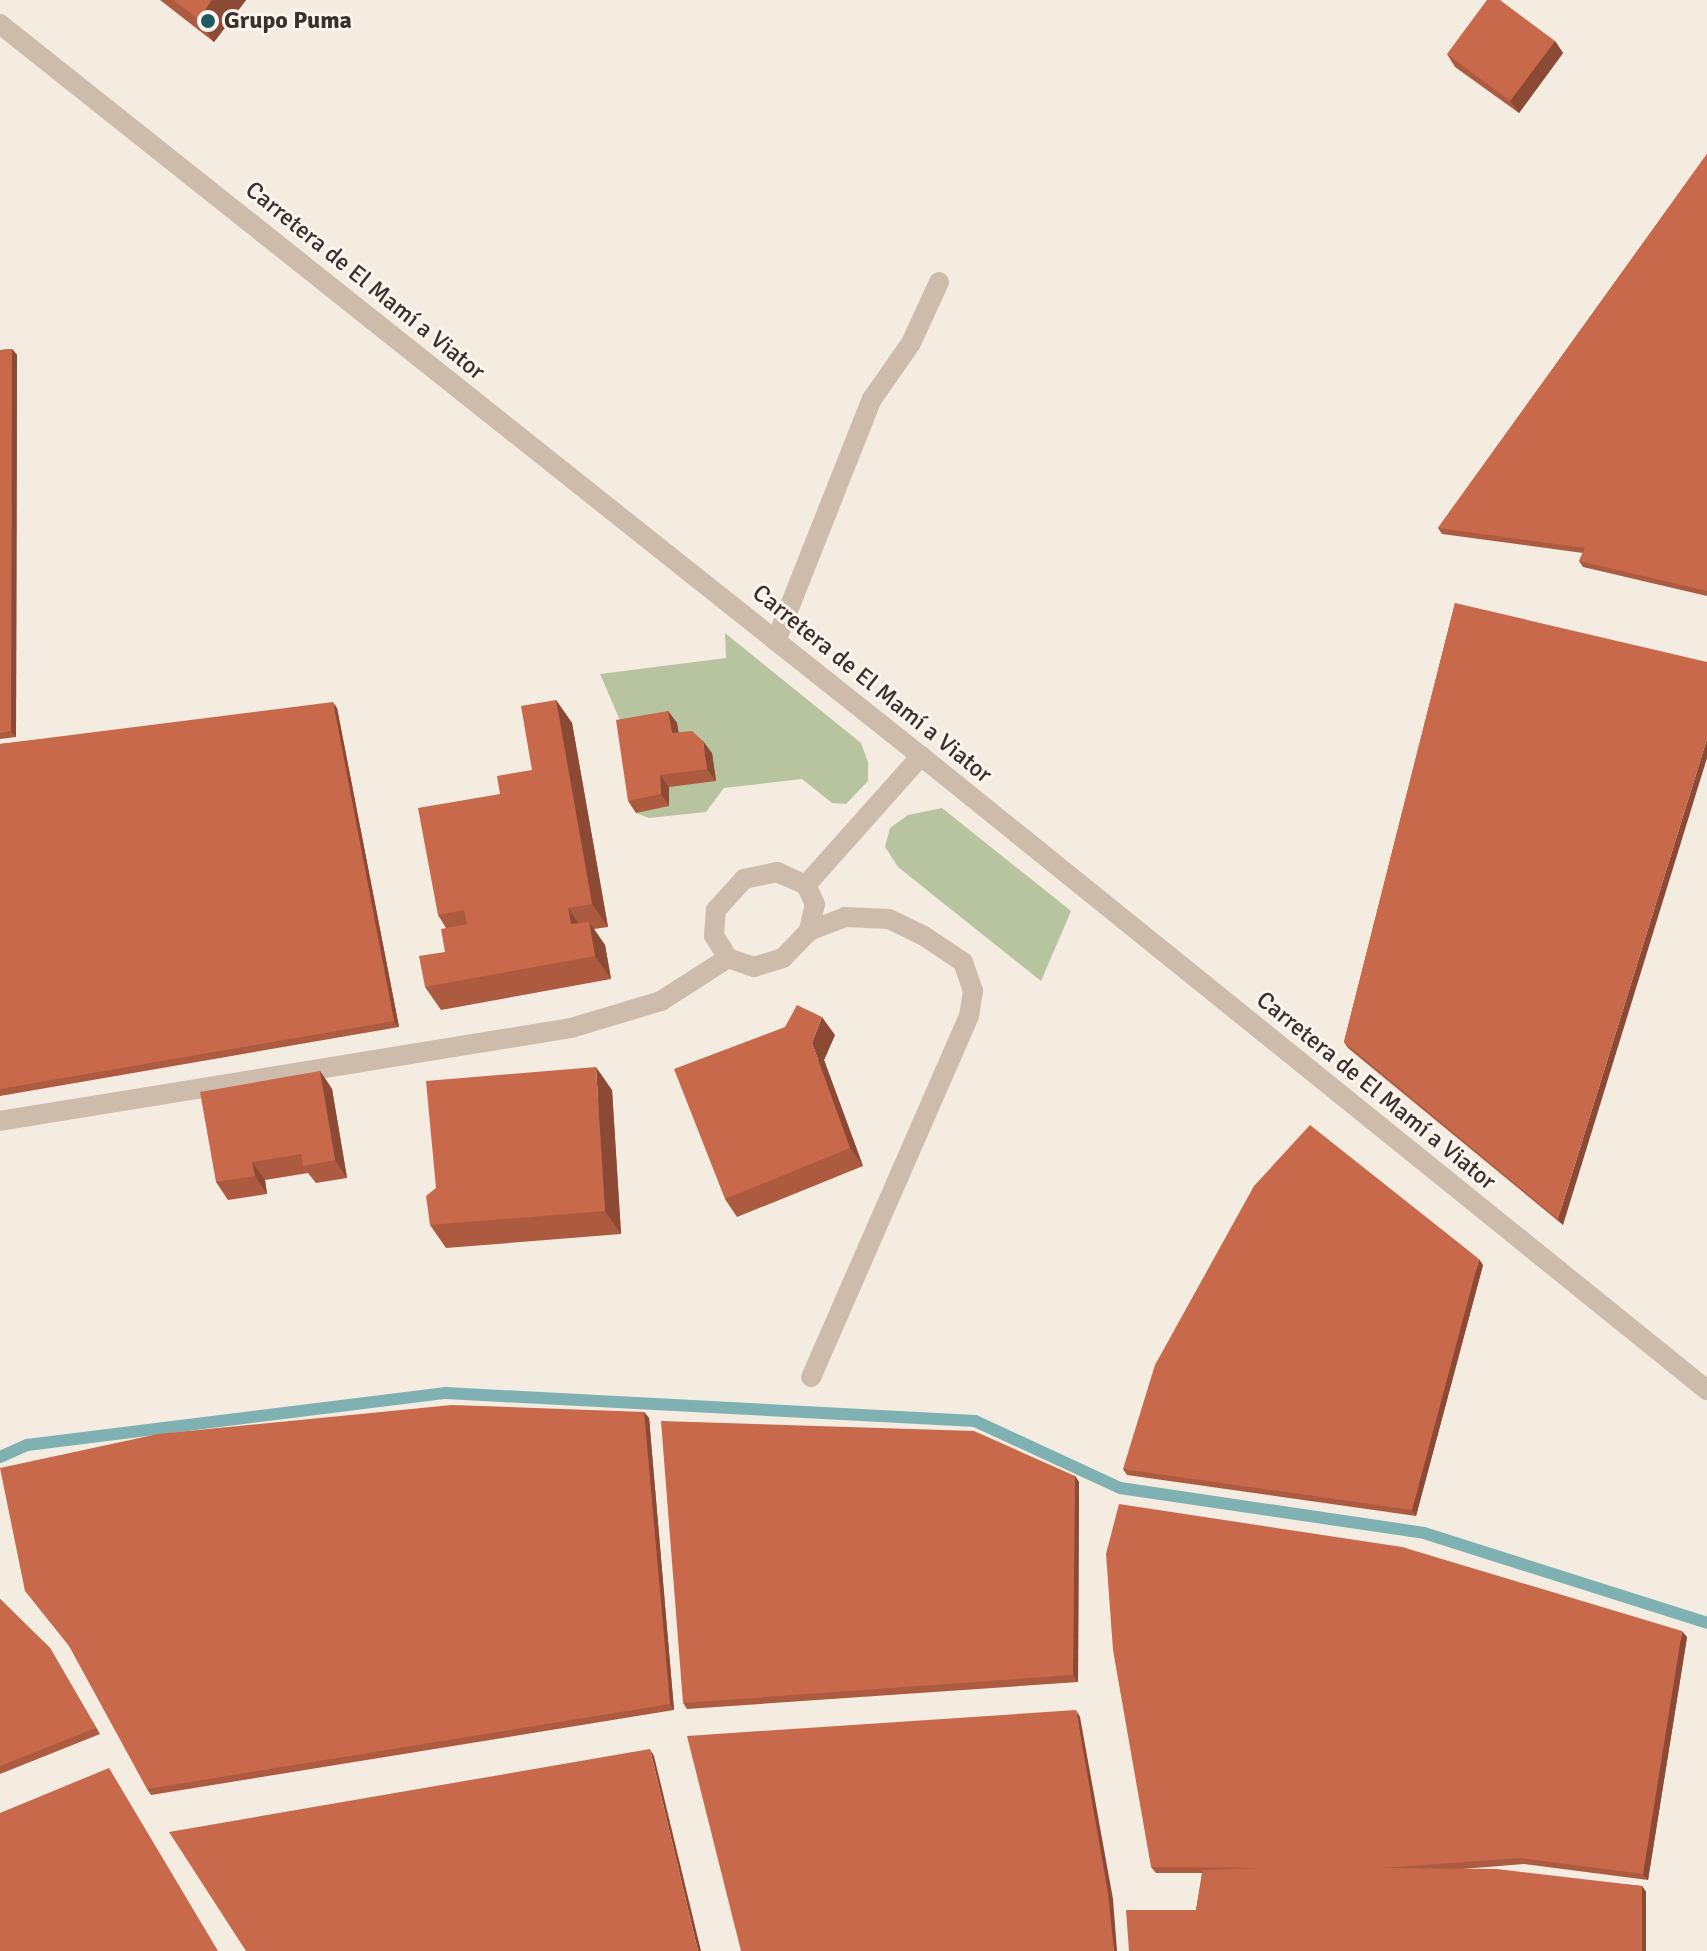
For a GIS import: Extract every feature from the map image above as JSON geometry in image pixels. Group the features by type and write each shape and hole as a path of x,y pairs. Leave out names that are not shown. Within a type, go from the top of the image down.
{"street":[{"name":"Carretera de El Mamí a Viator","path":"0,24 921,756 1707,1390"},
{"path":"776,641 872,399 911,343 939,282"},
{"path":"806,885 921,756"},
{"path":"809,931 815,904 806,885 777,872 744,879 716,910 714,936 728,958 754,967 783,958 809,931 845,917 889,919 924,936 963,962 973,991 969,1016 811,1377"},
{"path":"0,1121 571,1028 661,1001 728,958"}],"green space":[{"path":"725,633 861,743 868,762 868,781 846,804 832,803 802,779 724,788 706,812 649,818 636,813 625,732 600,674 726,658"},
{"path":"942,808 1071,911 1041,981 898,867 885,847 890,828 908,815"}],"building":[{"path":"173,0 212,0 198,19"},
{"path":"1487,0 1500,0 1555,41 1510,101 1447,54"},
{"path":"1707,154 1707,591 1579,561 1585,548 1438,528"},
{"path":"12,349 11,731 0,733 0,350"},
{"path":"1455,603 1707,662 1707,739 1558,1219 1344,1042"},
{"path":"556,700 592,904 568,908 571,924 589,922 595,956 425,987 419,956 445,952 441,929 467,924 464,910 438,915 418,808 500,794 497,776 532,770 521,706"},
{"path":"333,702 394,1021 0,1089 0,744"},
{"path":"668,711 672,733 692,731 703,741 707,769 660,775 661,794 628,801 616,720"},
{"path":"797,1005 822,1017 812,1043 850,1148 725,1199 674,1069 785,1027"},
{"path":"596,1067 605,1211 430,1225 426,1196 436,1188 426,1081"},
{"path":"320,1071 335,1160 303,1166 301,1154 252,1162 255,1176 216,1182 200,1092"},
{"path":"1310,1125 1479,1259 1412,1510 1123,1469 1155,1365 1254,1186"},
{"path":"452,1405 644,1412 670,1704 147,1789 69,1646 25,1591 0,1468 158,1434"},
{"path":"661,1421 974,1431 1075,1476 1073,1675 683,1703"},
{"path":"1119,1504 1402,1547 1682,1631 1643,1874 1520,1858 1383,1868 1497,1869 1642,1886 1642,1951 1129,1951 1126,1910 1196,1910 1203,1870 1263,1868 1151,1867 1113,1650 1106,1554"},
{"path":"0,1599 50,1648 96,1728 0,1766"},
{"path":"1076,1710 1108,1893 1114,1951 741,1951 687,1736"},
{"path":"650,1749 698,1951 246,1951 169,1832"},
{"path":"109,1768 218,1951 0,1951 0,1813"}],"waterway":[{"path":"0,1457 27,1445 446,1393 975,1421 1120,1488 1424,1533 1707,1623"}],"place":[{"name":"Grupo Puma","path":"208,21"}]}
